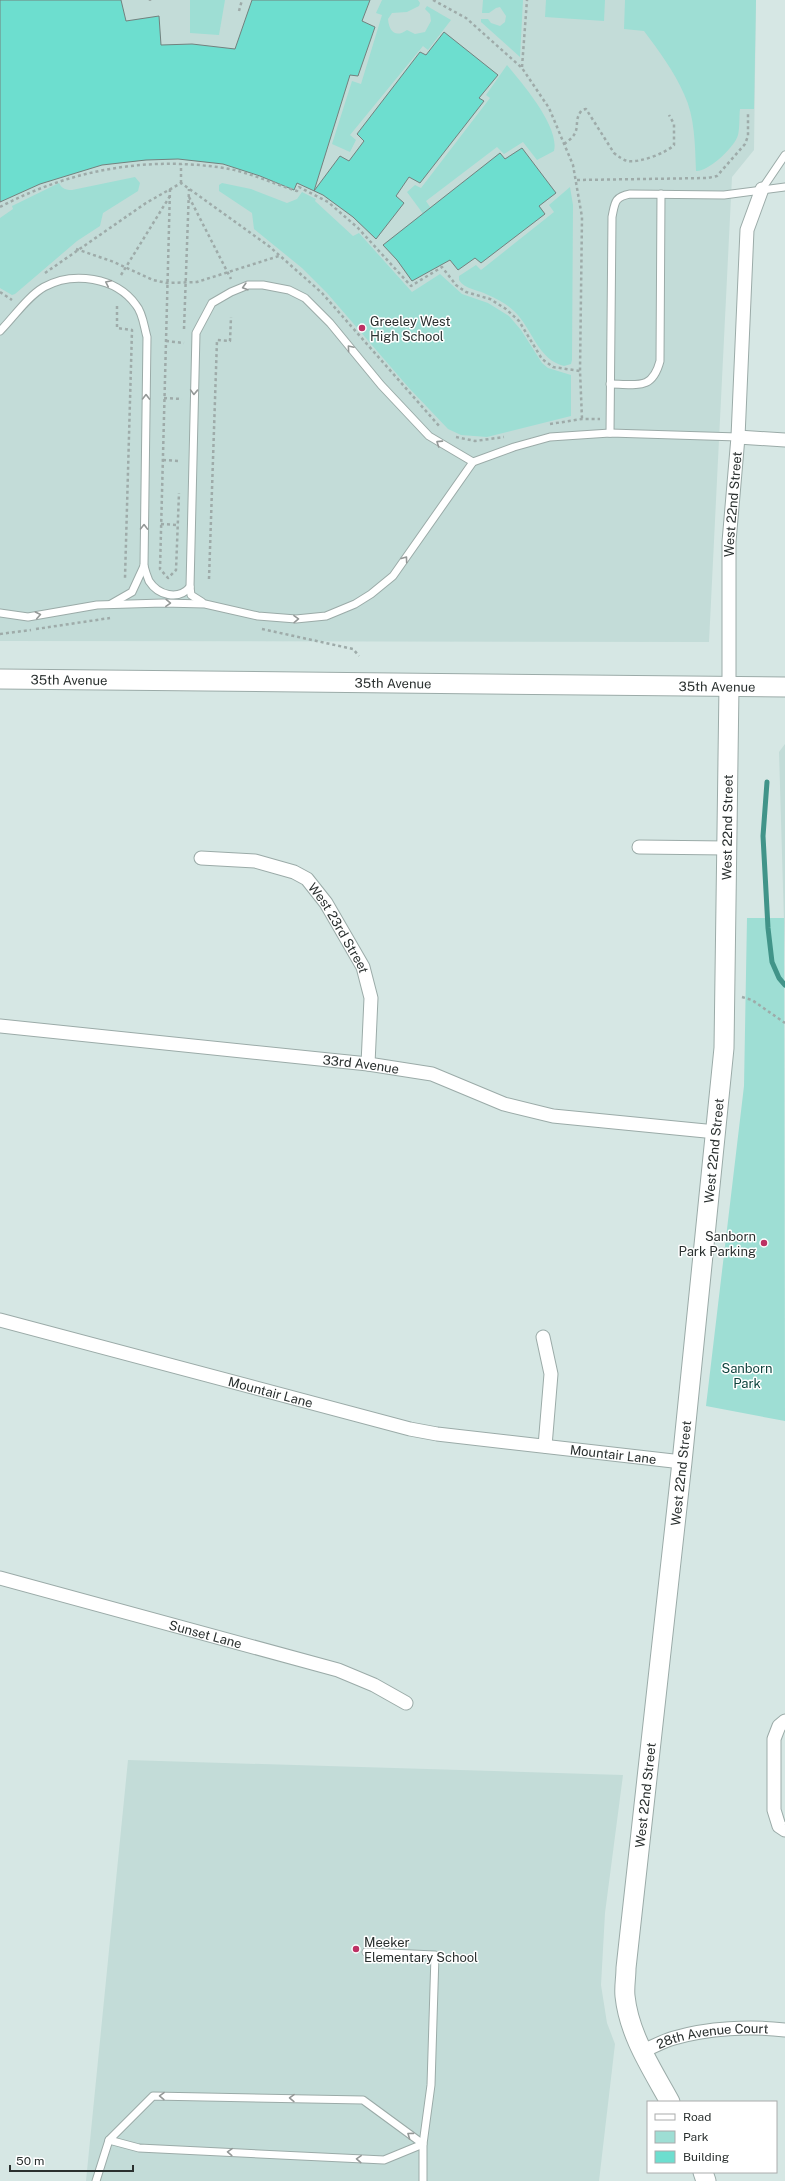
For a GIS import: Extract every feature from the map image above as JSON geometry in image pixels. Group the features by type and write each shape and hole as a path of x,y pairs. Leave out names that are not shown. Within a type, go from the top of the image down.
{"street":[{"name":"West 22nd Street","path":"669,2101 642,2051 629,2015 625,1996 626,1968 682,1462 724,1048 729,686 729,542 738,437 747,230 762,189"},
{"path":"738,437 785,440"},
{"name":"35th Avenue","path":"0,678 785,687"},
{"path":"639,847 726,848"},
{"name":"West 23rd Street","path":"201,858 255,861 294,872 307,880 326,903 362,967 371,998 368,1064"},
{"name":"33rd Avenue","path":"0,1026 368,1064 432,1074 504,1104 553,1116 716,1132"},
{"name":"Mountair Lane","path":"0,1320 410,1429 682,1462"},
{"path":"543,1337 551,1374 545,1446"},
{"name":"Sunset Lane","path":"0,1578 338,1670 374,1685 406,1703"},
{"path":"785,1721 779,1726 774,1739 774,1810 779,1826 785,1830"},
{"name":"28th Avenue Court","path":"642,2051 673,2038 696,2033 749,2028 785,2030"}],"lane":[{"path":"762,189 785,156"},
{"path":"610,433 612,217 615,202 620,196 630,194 724,195 762,189 785,188"},
{"path":"610,384 645,383 652,381 657,374 660,361 660,194"},
{"path":"0,331 43,288 58,281 81,278 103,280 120,289 137,305 146,337 144,566 149,581 159,592 172,595 180,594 190,587"},
{"path":"473,462 429,436 381,385 330,323 305,298 289,290 263,285 248,285 231,292 212,303 196,333 190,587 194,599 205,604 258,616 296,619 329,615 355,604 371,594 393,576 473,462 514,447 550,437 610,433 738,437"},
{"path":"111,604 132,592 144,566"},
{"path":"0,613 28,617 111,604 205,604"},
{"path":"366,1952 435,1955 431,2086 423,2144 423,2181"},
{"path":"96,2181 109,2140 153,2096 363,2100 423,2144"},
{"path":"109,2140 139,2148 384,2160 423,2144"}],"path":[{"path":"239,11 242,0"},
{"path":"433,0 466,18 522,68 549,108 577,180 582,217 580,371 582,419"},
{"path":"522,68 527,0"},
{"path":"564,144 574,137 577,131 579,113 586,109 614,153 621,158 630,161 668,152 674,145 675,136 674,124 669,115"},
{"path":"577,180 708,178 717,176 745,144 748,136 748,113"},
{"path":"0,207 49,184 83,173 145,164 181,164 226,168 297,191 299,187 328,202 358,228 411,286 442,267 456,285 466,292 490,299 506,309 522,327 542,359 553,367 580,371"},
{"path":"181,164 181,183"},
{"path":"41,275 76,249 146,203 181,183"},
{"path":"181,183 279,256 322,293 442,429"},
{"path":"168,578 160,569 170,190"},
{"path":"121,275 170,196"},
{"path":"189,196 228,270 231,279"},
{"path":"76,249 153,280 168,283 197,282 228,270 279,256"},
{"path":"0,292 13,300"},
{"path":"9,304 18,295"},
{"path":"117,306 116,328 132,330 125,578"},
{"path":"209,579 217,340 230,341 231,317"},
{"path":"166,341 184,343"},
{"path":"164,398 182,399"},
{"path":"544,426 582,419 601,419"},
{"path":"451,435 461,439 475,441 511,435"},
{"path":"163,460 180,461"},
{"path":"161,524 178,525"},
{"path":"0,634 117,616"},
{"path":"260,629 353,649 359,656"},
{"path":"742,997 752,1000 785,1023"}],"shaded area":[{"name":"Greeley West High School","path":"0,0 756,0 754,150 732,177 709,642 0,641"},
{"path":"785,744 785,956 779,752"},
{"name":"Meeker Elementary School","path":"128,1760 623,1775 605,1913 601,1985 607,2023 615,2044 599,2181 86,2181"}],"green space":[{"path":"190,0 225,0 219,35 190,33"},
{"path":"382,0 418,0 420,3 419,6 407,12 392,13 388,19 389,24 392,30 396,33 407,30 415,34 425,32 431,21 430,14 425,9 427,6 451,20 428,50 423,46 350,135 356,140 350,152 332,144 352,81 361,84 382,15 376,13"},
{"path":"483,0 523,0 520,57 481,22 481,19 488,19 491,23 500,26 505,22 506,16 500,7 489,13 482,13"},
{"path":"546,0 605,0 604,21 545,17"},
{"path":"625,0 756,0 754,109 740,109 739,132 736,140 727,152 720,158 701,170 696,171 694,131 688,103 684,94 671,69 644,31 624,29"},
{"path":"507,65 530,94 546,118 554,141 554,151 537,160 523,142 504,154 497,147 426,201 432,210 424,215 407,192 415,185 421,188 490,98 486,95"},
{"path":"135,177 140,183 138,191 103,213 100,226 77,241 15,294 12,295 0,288 0,218 13,209 12,206 59,183 64,189 72,190"},
{"path":"222,183 251,189 287,203 297,199 302,192 316,199 315,201 353,236 359,233 412,292 440,274 462,294 488,303 509,316 521,330 542,363 548,368 571,375 571,416 487,437 461,435 448,429 409,388 327,293 302,268 254,229 252,213 219,191 219,185"},
{"path":"570,187 573,205 572,360 571,364 564,366 555,363 548,357 511,308 495,298 464,285 459,280 459,276 476,265 481,270 554,212 549,205"},
{"name":"Sanborn Park","path":"747,918 784,918 785,1421 706,1406 744,1086"}],"building":[{"path":"0,0 121,0 126,21 159,16 161,45 192,44 235,49 252,0 370,0 362,21 375,27 358,76 350,75 314,191 297,183 294,190 260,176 223,164 178,159 146,160 102,165 40,184 0,202"},
{"path":"444,32 498,75 479,98 484,101 420,183 409,177 396,196 404,203 376,239 353,217 323,195 314,191 340,156 349,161 364,141 357,134 420,52 426,55"},
{"path":"522,148 556,193 539,206 545,214 481,263 475,258 458,270 450,260 412,281 397,260 383,245 500,153 505,159"}],"waterway":[{"path":"767,782 763,836 768,928 772,962 779,978 785,985"}],"place":[{"name":"Greeley West High School","path":"362,328"},
{"name":"Sanborn Park Parking","path":"764,1243"},
{"name":"Meeker Elementary School","path":"356,1949"}]}
